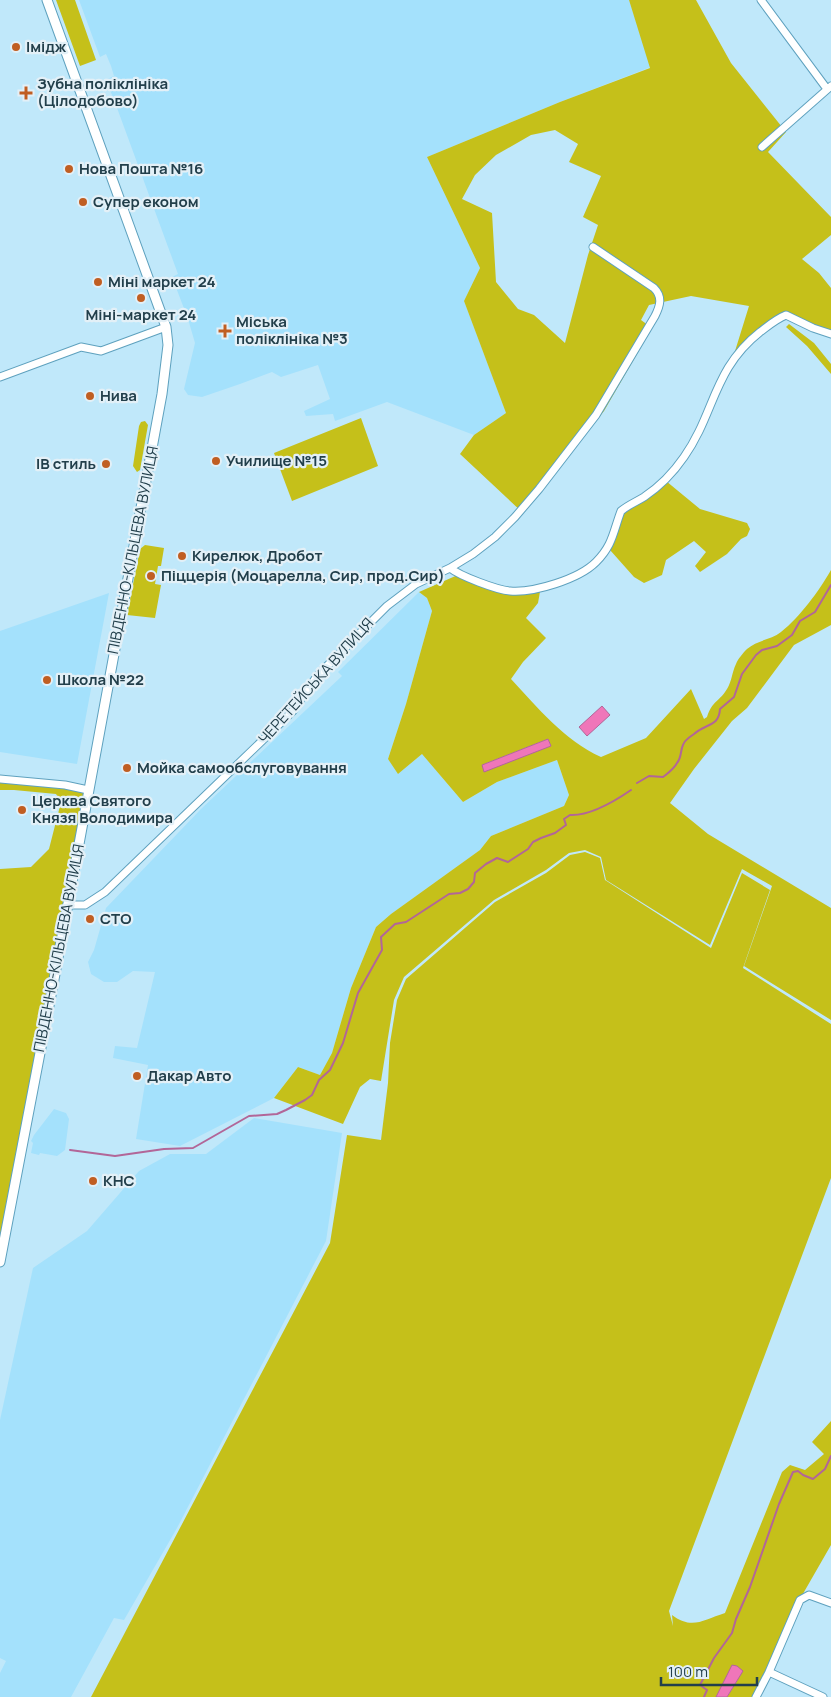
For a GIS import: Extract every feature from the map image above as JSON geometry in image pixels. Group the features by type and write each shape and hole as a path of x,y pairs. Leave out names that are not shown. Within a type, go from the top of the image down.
{"main road":[{"name":"ПІВДЕННО-КІЛЬЦЕВА ВУЛИЦЯ","path":"0,1262 162,394 168,345 166,327 47,0"}],"street":[{"path":"761,0 829,88 762,147"},
{"name":"ЧЕРЕТЕЙСЬКА ВУЛИЦЯ","path":"67,905 85,905 105,892 293,711 318,676 381,611 410,587 474,554 496,537 539,489 596,415 657,312 660,299 658,292 646,281 593,247"},
{"path":"450,568 510,591 540,588 583,572 597,561 608,547 621,512 656,488 672,472 684,456 697,433 726,370 744,346 770,325 786,316 831,334"},
{"path":"0,377 81,348 100,351 166,327"},
{"path":"0,779 65,785 88,790"},
{"path":"756,1697 769,1672 800,1600 809,1595 831,1603"},
{"path":"769,1672 824,1697"}],"shaded area":[{"path":"56,0 75,0 96,60 80,66"},
{"path":"79,0 629,0 651,67 427,157 480,268 464,301 506,413 474,435 387,402 335,421 333,414 306,416 304,411 330,399 318,365 281,377 272,372 202,397 188,395 184,389 195,343 172,277 178,274 113,97 105,80 114,76 111,66 106,54 100,57"},
{"path":"629,0 696,0 731,63 786,132 768,152 831,217 831,235 802,259 819,273 831,288 831,329 829,331 785,317 775,320 731,364 749,306 691,296 649,305 641,320 652,328 604,411 523,513 460,454 474,435 506,413 464,301 480,268 427,157 560,102 650,68","holes":["555,130 578,144 569,162 601,176 583,217 598,225 588,255 565,343 534,315 518,309 496,282 492,213 462,199 475,175 496,155 531,135"]},
{"path":"789,324 814,343 831,364 831,374 807,346 786,327"},
{"path":"361,418 378,466 292,501 274,453"},
{"path":"145,421 148,425 140,470 137,472 133,466 139,426 141,422"},
{"path":"666,481 700,509 747,523 750,529 747,536 741,539 727,554 700,572 695,566 706,552 694,541 666,560 662,575 644,583 634,577 610,550 618,521 625,510"},
{"path":"145,545 164,548 155,584 161,585 155,618 127,615 140,549"},
{"path":"831,570 831,625 794,645 747,708 732,721 694,769 670,803 708,834 831,908 831,1020 744,966 772,886 742,869 710,945 606,880 601,857 585,850 569,853 546,870 494,900 404,977 394,1000 381,1081 370,1079 360,1087 343,1124 274,1098 298,1067 320,1075 332,1053 351,988 376,927 391,914 480,850 491,836 564,806 569,795 557,760 497,782 463,802 422,754 398,774 388,759 406,704 432,611 427,598 419,592 460,574 503,590 541,586 538,603 526,618 546,638 523,662 511,679 563,732 575,742 601,757 646,738 691,689 704,719 707,717 711,708 727,689 736,664 744,652 755,644 777,635 788,626 809,603","holes":["548,739 551,746 482,765"]},
{"path":"419,592 427,598 432,611 406,704 388,759 399,773 422,754 463,802 497,782 557,760 569,795 564,806 491,836 480,850 391,914 376,927 351,988 332,1053 320,1075 298,1067 274,1098 180,1146 136,1139 148,1065 113,1058 115,1046 137,1048 155,972 133,971 117,982 104,982 91,974 88,962 94,950 106,908 201,809 342,676 338,672"},
{"name":"Школа №22","path":"109,593 77,764 0,752 0,631"},
{"path":"602,706 610,715 587,736 579,727"},
{"path":"548,739 551,746 484,772 482,765"},
{"path":"0,779 88,790 0,1252 0,869 31,867 49,849 61,802 56,794 0,790"},
{"path":"585,852 600,858 605,880 711,948 742,873 770,890 743,968 831,1024 831,1178 669,1611 673,1626 672,1615 679,1620 692,1623 704,1621 725,1613 782,1472 790,1465 805,1470 824,1454 812,1442 831,1421 831,1545 804,1592 755,1697 727,1697 737,1681 717,1697 91,1697 330,1243 347,1135 381,1140 388,1083 390,1043 397,1000 406,979 495,902 546,873 570,855"},
{"path":"54,1109 66,1113 69,1119 65,1150 57,1156 31,1153 33,1143 31,1141 34,1135"},
{"path":"254,1118 342,1133 326,1241 177,1528 124,1620 114,1618 71,1697 0,1697 0,1673 6,1661 0,1658 0,1420 33,1268 87,1231 139,1171 170,1154 206,1154"},
{"path":"732,1665 737,1666 743,1671 727,1697 716,1697"}],"waterway":[{"path":"637,783 649,776 663,777 673,769 680,758 682,747 689,737 714,722 719,715 720,709 734,697 742,674 756,655 762,650 777,646 792,635 800,621 815,612 831,585"},
{"path":"70,1150 115,1156 164,1149 193,1148 249,1116 277,1114 305,1100 312,1095 319,1080 330,1070 343,1043 358,993 382,950 381,937 395,924 406,922 449,894 460,893 468,889 474,882 475,873 486,864 497,858 508,862 528,849 533,842 555,833 566,825 564,819 570,815 578,815 594,810 631,790"},
{"path":"704,1697 707,1690 700,1685 714,1658 732,1633 779,1504 793,1472 798,1471 813,1479 825,1469 831,1456"}],"place":[{"name":"Імідж","path":"16,47"},
{"name":"Зубна поліклініка (Цілодобово)","path":"26,93"},
{"name":"Нова Пошта №16","path":"69,169"},
{"name":"Супер економ","path":"83,202"},
{"name":"Міні маркет 24","path":"98,282"},
{"name":"Міні-маркет 24","path":"141,298"},
{"name":"Міська поліклініка №3","path":"225,331"},
{"name":"Нива","path":"90,396"},
{"name":"Училище №15","path":"216,461"},
{"name":"ІВ стиль","path":"106,464"},
{"name":"Кирелюк, Дробот","path":"182,556"},
{"name":"Піццерія (Моцарелла, Сир, прод.Сир)","path":"151,576"},
{"name":"Школа №22","path":"47,680"},
{"name":"Мойка самообслуговування","path":"127,768"},
{"name":"Церква Святого Князя Володимира","path":"22,810"},
{"name":"СТО","path":"90,919"},
{"name":"Дакар Авто","path":"137,1076"},
{"name":"КНС","path":"93,1181"}]}
